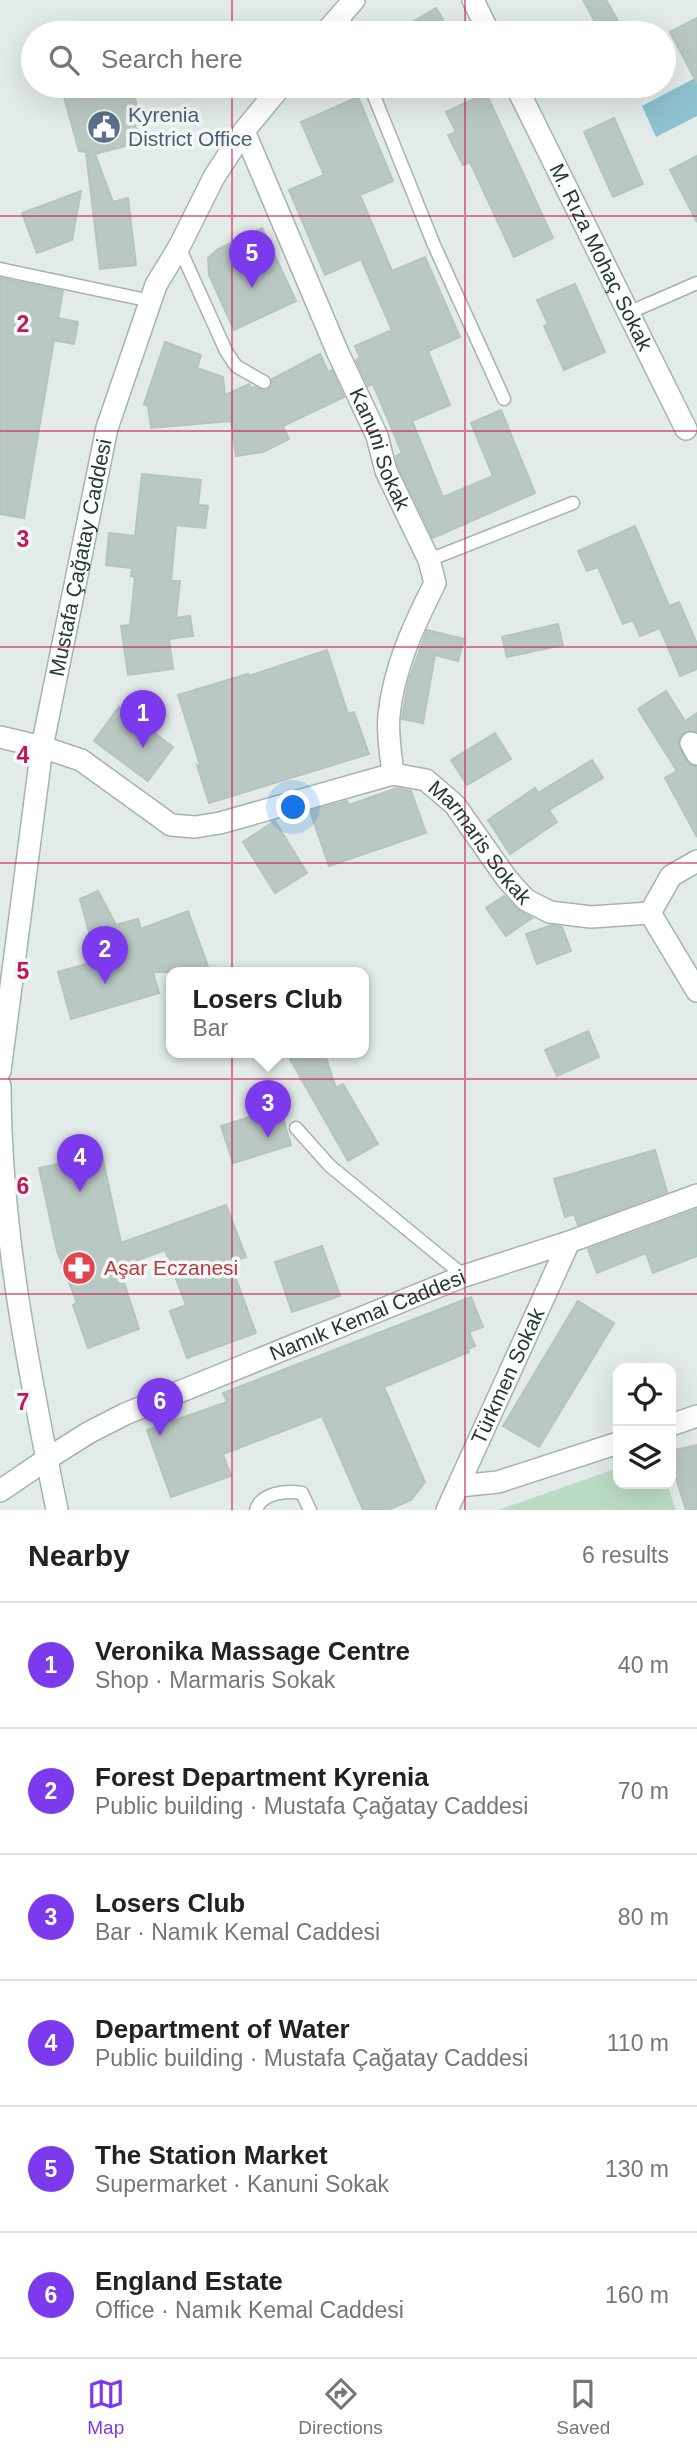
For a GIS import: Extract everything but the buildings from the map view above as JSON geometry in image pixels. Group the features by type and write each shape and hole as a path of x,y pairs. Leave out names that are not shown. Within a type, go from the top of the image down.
{"street":[{"path":"473,0 483,21"},
{"name":"Mustafa Çağatay Caddesi","path":"0,1071 42,747 107,428 156,285 215,177 244,131 271,98"},
{"name":"M. Rıza Mohaç Sokak","path":"522,98 686,429"},
{"name":"Kanuni Sokak","path":"244,131 338,353 377,436 386,471 429,560 435,583 411,631 398,668 388,717 393,774"},
{"name":"Marmaris Sokak","path":"0,737 80,760 171,825 195,827 220,823 393,774 426,780 455,805 507,879 526,900 550,912 591,917 650,913"},
{"path":"697,861 671,876 650,913 697,991"},
{"path":"0,1086 2,1195 32,1386 57,1510"},
{"name":"Namık Kemal Caddesi","path":"0,1491 88,1433 125,1414 464,1276 569,1242 697,1195"},
{"name":"Türkmen Sokak","path":"447,1510 569,1242"},
{"path":"676,1423 697,1416"},
{"path":"460,1486 498,1482 613,1445"}],"lane":[{"path":"375,98 434,245 504,399"},
{"path":"179,247 226,351 236,366 264,382"},
{"path":"0,269 151,301"},
{"path":"628,313 697,283"},
{"path":"429,560 573,503"},
{"path":"296,1128 330,1166 464,1276"},
{"path":"256,1510 256,1506 265,1497 291,1491 302,1493 310,1510"}],"green space":[{"path":"613,1470 613,1489 669,1489 676,1510 498,1510"}],"water":[{"path":"697,77 697,116 656,137 642,106 657,98 676,98 676,88"}],"place":[{"name":"Kyrenia District Office","path":"104,127"},
{"name":"The Station Market","path":"252,288"},
{"name":"Veronika Massage Centre","path":"143,748"},
{"name":"Forest Department Kyrenia","path":"105,984"},
{"name":"Losers Club","path":"268,1138"},
{"name":"Department of Water","path":"80,1192"},
{"name":"Aşar Eczanesi","path":"79,1268"},
{"name":"England Estate","path":"160,1436"}]}
